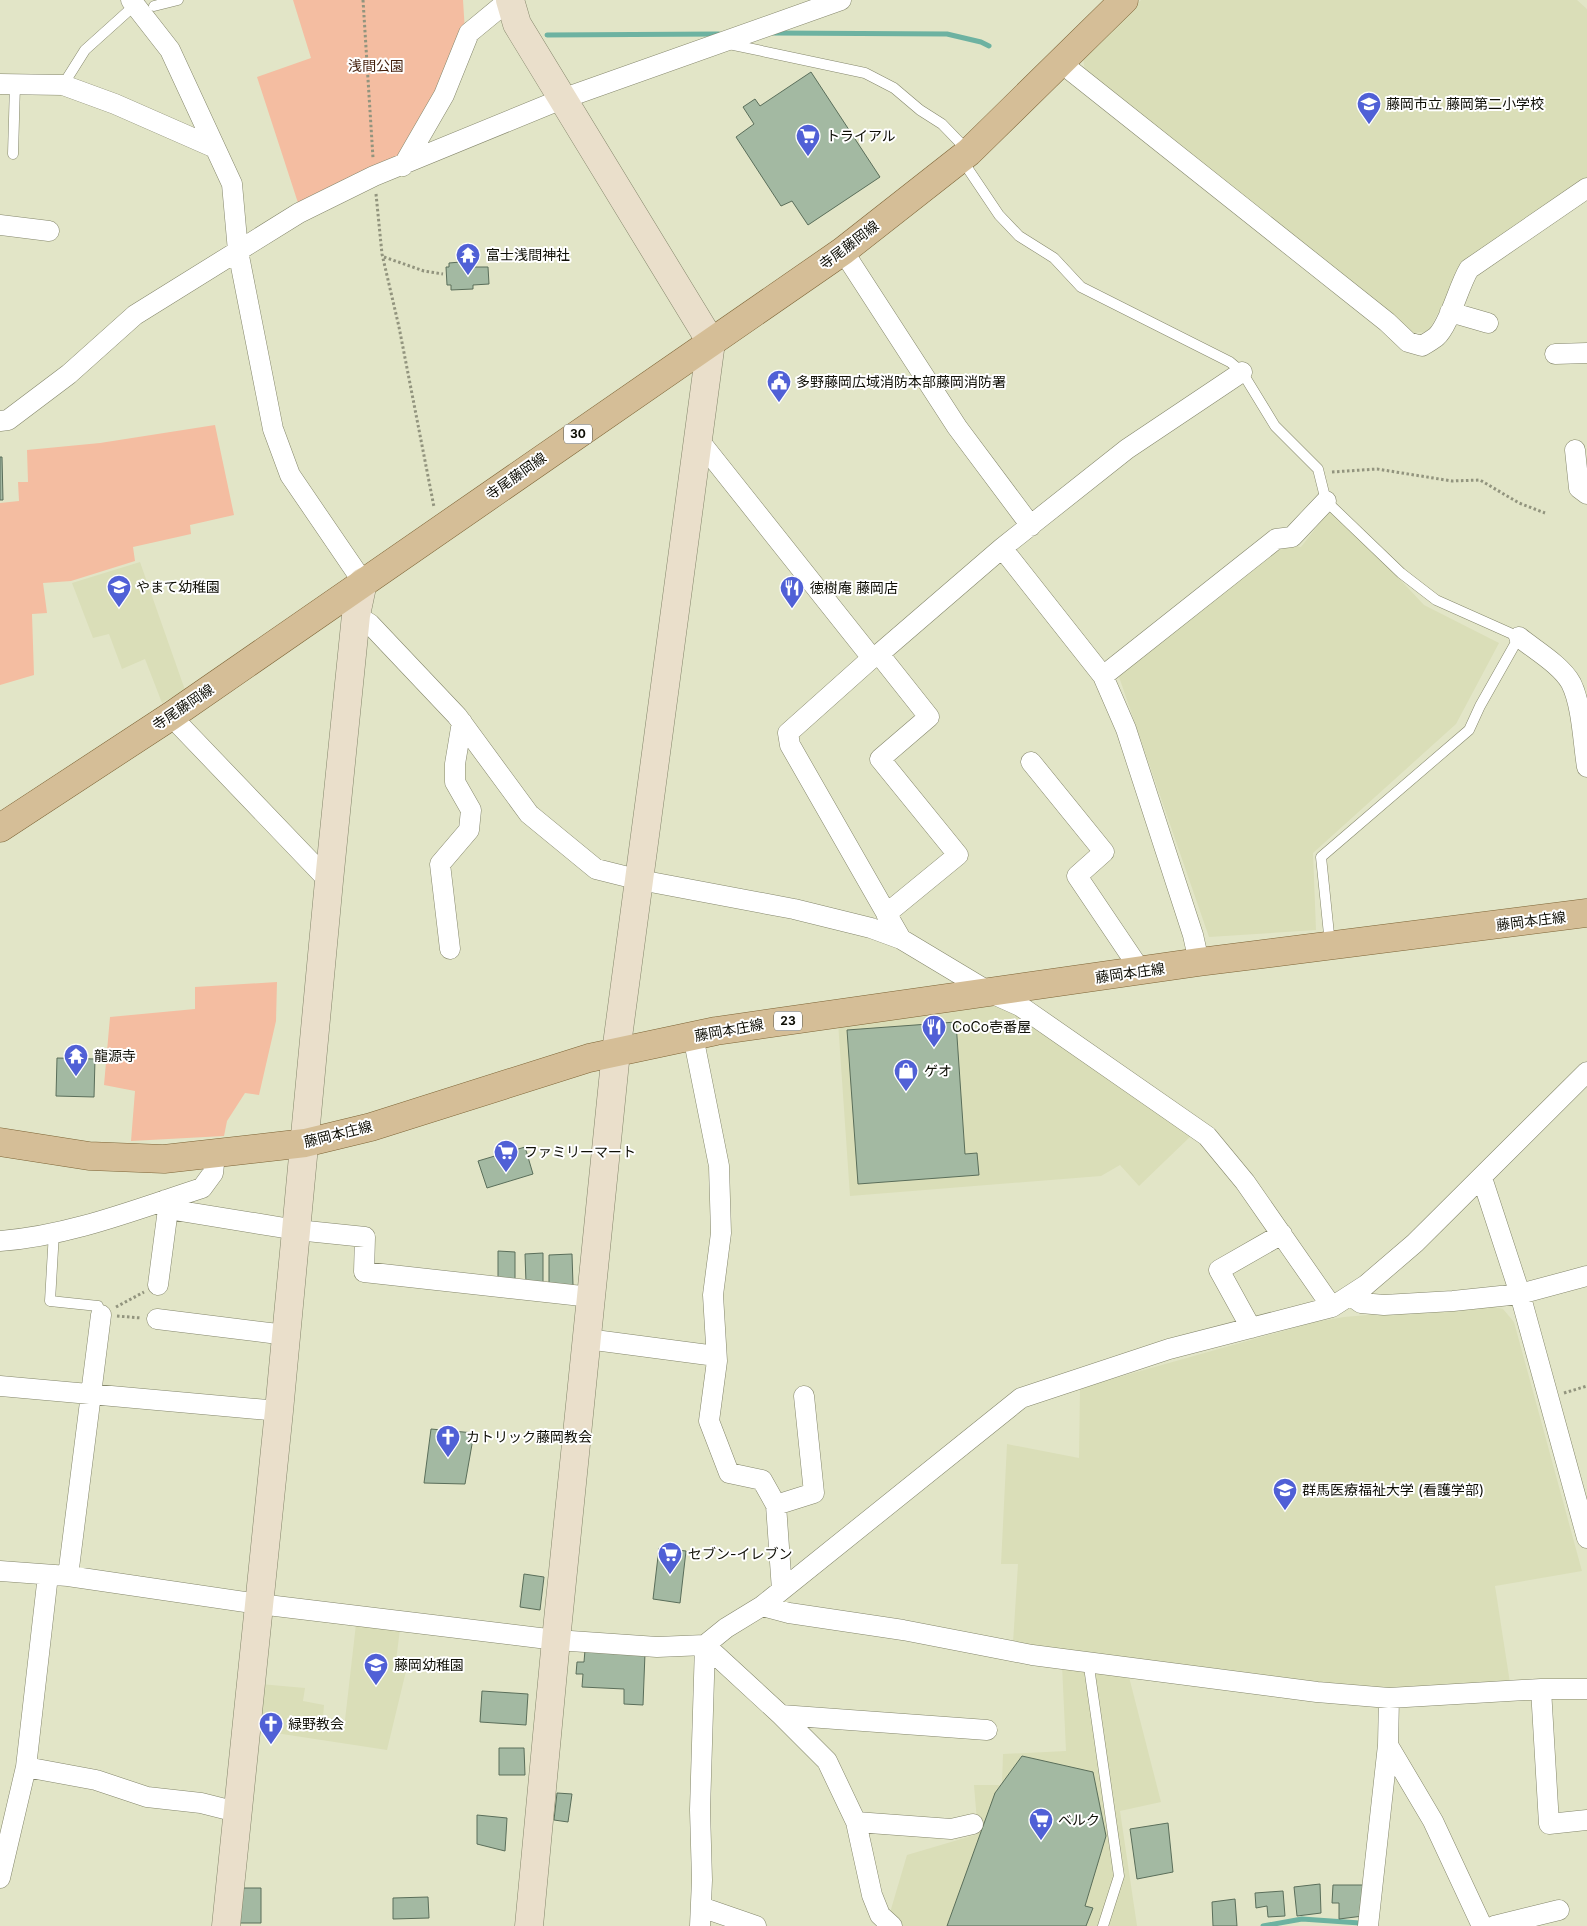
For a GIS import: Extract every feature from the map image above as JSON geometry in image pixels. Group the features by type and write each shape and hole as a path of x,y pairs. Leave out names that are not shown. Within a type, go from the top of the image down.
{"main road":[{"name":"寺尾藤岡線","path":"0,828 171,716 843,251 965,155 1124,0"},
{"name":"藤岡本庄線","path":"0,1142 89,1156 164,1160 304,1143 371,1127 589,1058 716,1031 1199,962 1587,914"}],"street":[{"path":"403,166 444,95 469,33 509,0 516,24 711,342 616,1052 529,1926"},
{"path":"0,421 8,420 70,374 135,315 299,213 374,176 403,166 562,99 841,0"},
{"path":"144,5 170,50 232,184 238,251 273,429 290,475 363,582 356,614 279,1411 226,1926"},
{"path":"1060,62 1387,322 1408,342 1422,346 1437,336 1450,312 1461,282 1469,269 1587,188"},
{"path":"8,84 63,85 115,104 214,147"},
{"path":"0,225 49,231"},
{"path":"843,251 957,427 1031,526"},
{"path":"1450,312 1488,323"},
{"path":"1555,354 1587,353"},
{"path":"901,939 790,745 788,733 1002,548 1126,449 1242,372"},
{"path":"698,439 876,656 929,716 880,759 958,854 886,914"},
{"path":"1575,450 1579,488 1587,494"},
{"path":"1103,676 1276,539 1292,536 1326,501"},
{"path":"1002,548 1103,676 1129,738 1193,935 1199,962"},
{"path":"356,614 370,624 462,722 529,814 596,869 640,880 794,909 871,928 901,939 991,993 1020,1006 1207,1136 1245,1182 1332,1307"},
{"path":"1519,637 1555,666 1581,694 1587,767"},
{"path":"171,716 329,881"},
{"path":"450,949 440,864 469,830 471,810 455,782 455,764 462,722"},
{"path":"1031,762 1104,852 1077,876 1141,971"},
{"path":"693,1036 720,1166 721,1233 713,1295 716,1356 709,1421 729,1473 762,1480 776,1505 782,1590"},
{"path":"0,1571 68,1576 259,1604 556,1640 657,1647 705,1645 726,1628 762,1606 1021,1398 1169,1349 1332,1307 1351,1296 1415,1243 1587,1072"},
{"path":"0,1241 54,1232 167,1204 202,1188 213,1173 215,1155"},
{"path":"1482,1178 1520,1294 1586,1527"},
{"path":"167,1204 296,1230 365,1237 364,1272 591,1297"},
{"path":"158,1285 167,1204"},
{"path":"1251,1328 1219,1270 1282,1234"},
{"path":"1351,1296 1361,1303 1384,1305 1520,1294 1587,1276"},
{"path":"68,1576 101,1315"},
{"path":"157,1319 286,1335"},
{"path":"587,1339 716,1356"},
{"path":"0,1386 279,1411"},
{"path":"776,1505 814,1493 804,1396"},
{"path":"0,1878 26,1767 48,1575"},
{"path":"762,1606 789,1613 903,1630 1032,1655 1088,1660 1317,1692 1389,1698 1541,1689 1587,1689"},
{"path":"705,1645 781,1715 827,1761 856,1822 872,1895 880,1915 892,1926"},
{"path":"705,1645 700,1810 701,1916 756,1926"},
{"path":"1541,1689 1549,1824 1587,1820"},
{"path":"1368,1926 1388,1745 1389,1698"},
{"path":"781,1715 987,1730"},
{"path":"1388,1745 1434,1821 1482,1926"},
{"path":"26,1767 96,1780 148,1797 201,1803 237,1812"},
{"path":"856,1822 951,1829 973,1824"},
{"path":"1494,1926 1559,1910"}],"lane":[{"path":"63,85 84,50 144,5 178,0"},
{"path":"728,41 865,73 894,88 920,110 942,124 965,155 999,215 1019,236 1054,258 1081,287 1230,362 1242,372 1275,426 1318,469 1326,501 1401,573 1436,600 1519,637 1480,706 1470,730 1321,857 1330,947"},
{"path":"8,84 13,154"},
{"path":"54,1232 50,1301 98,1306 101,1315"},
{"path":"1088,1660 1120,1876 1103,1926"}],"path":[{"path":"363,0 374,176 383,257 399,327 401,346 439,530"},
{"path":"383,257 424,271 443,274"},
{"path":"1319,473 1377,469 1452,481 1480,480 1518,503 1545,513"},
{"path":"101,1315 158,1285"},
{"path":"101,1315 157,1319"}],"shaded area":[{"name":"藤岡市立 藤岡第二小学校","path":"1141,0 1577,0 1587,9 1587,178 1465,261 1428,332 1410,333 1085,72 1083,57"},
{"path":"1332,507 1424,605 1499,643 1456,724 1313,853 1316,930 1209,937 1118,674 1272,542 1301,547"},
{"name":"やまて幼稚園","path":"140,562 185,690 162,703 145,659 122,669 109,634 93,638 72,583"},
{"path":"1000,1004 1193,1134 1139,1186 1120,1165 1101,1176 850,1196 838,1022"},
{"name":"群馬医療福祉大学 (看護学部)","path":"1487,1305 1503,1309 1514,1322 1582,1571 1495,1586 1510,1683 1416,1689 1328,1686 1013,1643 1018,1564 1001,1564 1007,1444 1079,1458 1080,1388 1315,1322 1344,1317"},
{"name":"藤岡幼稚園","path":"356,1624 400,1629 395,1669 406,1671 387,1750 256,1730 260,1684 305,1688 303,1701 324,1705 323,1717 345,1720"},
{"path":"1062,1665 1128,1673 1161,1802 1120,1811 1137,1926 900,1926 889,1916 907,1855 978,1834 974,1785 1002,1785 1003,1754 1066,1751"}],"green space":[{"name":"浅間公園","path":"293,0 463,0 465,32 436,96 397,160 299,206 257,77 311,58"},
{"path":"215,425 234,515 190,525 191,534 133,547 135,561 71,581 43,583 47,613 32,614 34,675 0,685 0,503 19,501 18,482 28,482 27,450 100,443"},
{"path":"277,982 276,1021 259,1095 245,1093 227,1121 224,1136 131,1141 135,1091 104,1085 110,1017 195,1009 195,987"}],"building":[{"name":"トライアル","path":"811,72 880,177 808,225 792,201 781,206 736,137 754,124 743,107 755,99 760,106"},
{"name":"富士浅間神社","path":"472,261 472,267 488,267 489,284 473,285 473,289 451,290 451,285 447,285 446,267 449,267 449,263"},
{"path":"0,457 2,457 3,500 0,500"},
{"name":"ゲオ","path":"956,1022 965,1154 977,1153 979,1175 858,1184 847,1030"},
{"name":"龍源寺","path":"57,1058 95,1059 94,1097 56,1096"},
{"path":"525,1147 533,1174 487,1188 478,1161"},
{"path":"498,1251 515,1252 515,1280 498,1280"},
{"path":"543,1253 543,1283 526,1283 525,1254"},
{"path":"572,1254 573,1285 549,1285 549,1255"},
{"name":"カトリック藤岡教会","path":"431,1429 474,1433 465,1484 424,1483"},
{"name":"セブン-イレブン","path":"659,1548 686,1551 680,1603 653,1599"},
{"path":"524,1574 544,1577 540,1610 520,1607"},
{"path":"585,1650 645,1653 643,1705 624,1704 624,1689 582,1687 583,1674 576,1674 577,1662 584,1662"},
{"path":"482,1691 528,1694 526,1725 480,1722"},
{"path":"499,1748 524,1748 525,1775 499,1775"},
{"name":"ベルク","path":"1022,1756 1093,1772 1106,1836 1085,1906 1093,1908 1086,1926 947,1926 995,1793"},
{"path":"557,1793 572,1794 568,1822 554,1820"},
{"path":"477,1815 507,1818 505,1851 477,1844"},
{"path":"1168,1823 1173,1872 1137,1879 1130,1829"},
{"path":"1320,1884 1321,1913 1297,1916 1294,1887"},
{"path":"1333,1885 1364,1885 1363,1916 1339,1919 1339,1903 1332,1903"},
{"path":"239,1888 261,1888 261,1923 239,1923"},
{"path":"1283,1891 1285,1916 1268,1917 1267,1906 1256,1908 1255,1893"},
{"path":"428,1897 429,1918 393,1919 393,1898"},
{"path":"1235,1899 1237,1926 1213,1926 1212,1902"}],"waterway":[{"path":"773,33 947,34 981,42 989,46"},
{"path":"547,35 719,34"},
{"path":"1263,1926 1302,1919 1360,1923"}],"place":[{"name":"藤岡市立 藤岡第二小学校","path":"1369,125"},
{"name":"トライアル","path":"808,157"},
{"name":"富士浅間神社","path":"468,276"},
{"name":"多野藤岡広域消防本部藤岡消防署","path":"779,403"},
{"name":"やまて幼稚園","path":"119,608"},
{"name":"徳樹庵 藤岡店","path":"792,609"},
{"name":"CoCo壱番屋","path":"934,1048"},
{"name":"龍源寺","path":"76,1077"},
{"name":"ゲオ","path":"906,1092"},
{"name":"ファミリーマート","path":"506,1173"},
{"name":"カトリック藤岡教会","path":"448,1458"},
{"name":"群馬医療福祉大学 (看護学部)","path":"1285,1511"},
{"name":"セブン-イレブン","path":"670,1575"},
{"name":"藤岡幼稚園","path":"376,1686"},
{"name":"緑野教会","path":"271,1745"},
{"name":"ベルク","path":"1041,1841"}]}
